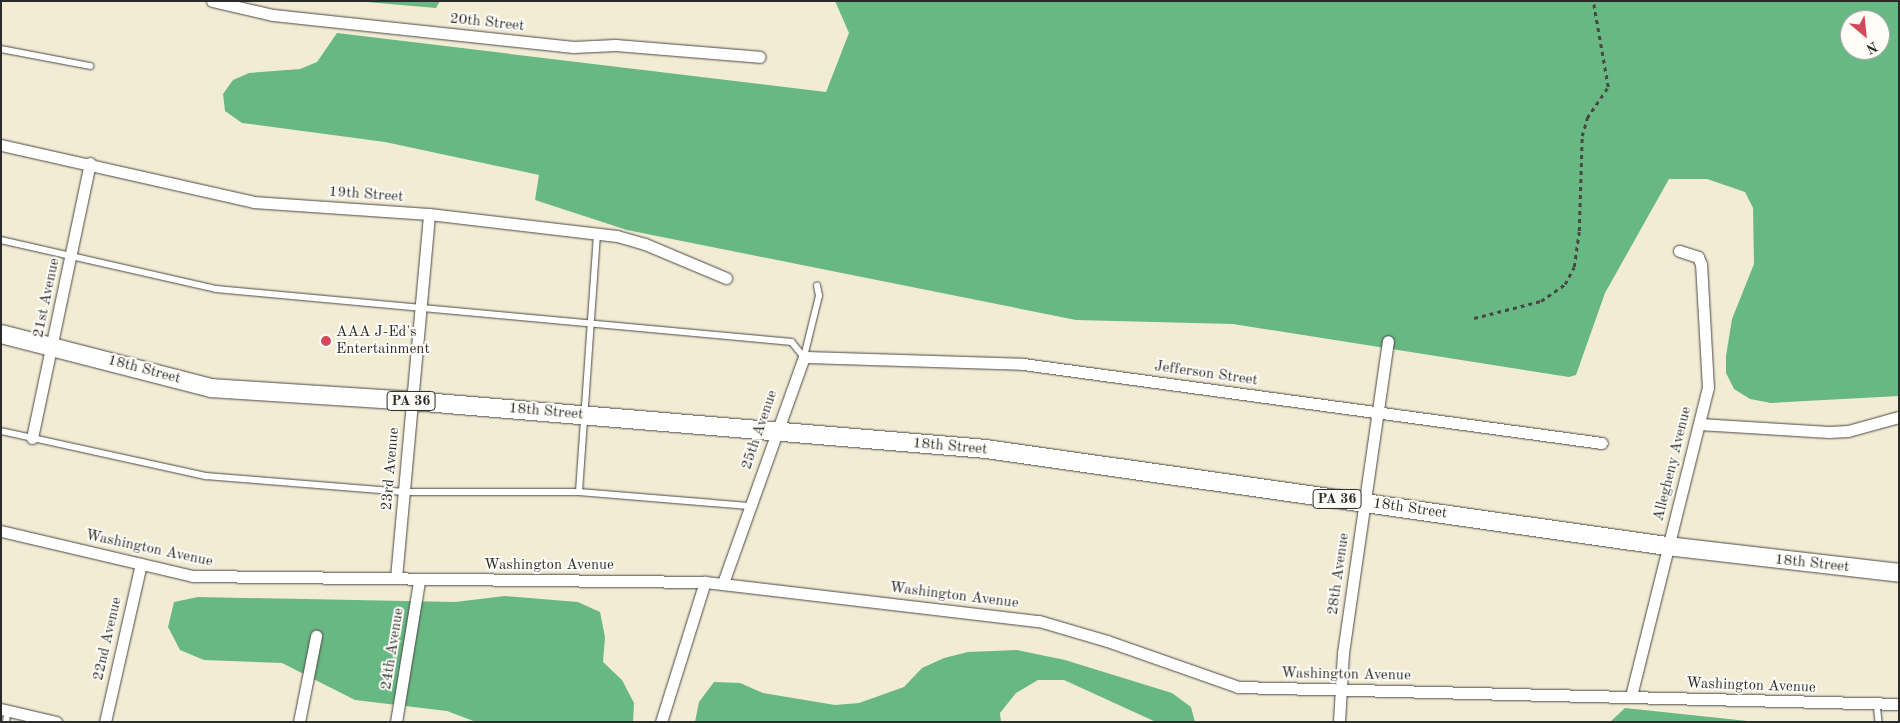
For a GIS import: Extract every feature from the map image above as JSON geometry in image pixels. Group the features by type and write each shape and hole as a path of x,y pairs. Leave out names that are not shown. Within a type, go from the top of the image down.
{"main road":[{"name":"18th Street","path":"1,334 211,388 412,401 986,449 1668,546 1899,573"}],"street":[{"name":"20th Street","path":"212,1 273,15 573,47 615,45 760,57"},
{"name":"19th Street","path":"1,145 90,163 253,202 429,214 597,233 645,244 726,278"},
{"name":"21st Avenue","path":"32,438 90,163"},
{"name":"23rd Avenue","path":"396,578 429,214"},
{"name":"Allegheny Avenue","path":"1631,696 1708,388 1701,264 1698,257 1679,250"},
{"name":"28th Avenue","path":"1339,722 1343,653 1388,341"},
{"name":"Jefferson Street","path":"804,356 1023,364 1378,414 1602,443"},
{"name":"25th Avenue","path":"723,583 751,506 774,432 804,356"},
{"path":"1700,424 1829,432 1848,431 1899,417"},
{"name":"Washington Avenue","path":"1,531 193,576 228,579 396,578 419,581 705,582 1039,621 1107,641 1238,687 1899,704"},
{"name":"22nd Avenue","path":"104,722 141,564"},
{"name":"24th Avenue","path":"396,722 419,581"},
{"path":"661,722 705,582"},
{"path":"299,722 316,636"},
{"path":"5,714 56,722"}],"lane":[{"path":"1,49 90,66"},
{"path":"580,492 597,233"},
{"path":"1,240 216,289 792,342 804,356"},
{"name":"25th Avenue","path":"804,356 818,296 817,286"},
{"path":"1,431 206,476 404,492 580,492 751,506"},
{"path":"1877,703 1879,722"}],"path":[{"path":"1474,318 1541,301 1565,284 1574,267 1580,231 1582,136 1587,118 1608,87 1593,1"}],"green space":[{"path":"355,1 440,1 436,8"},
{"path":"835,1 1899,1 1899,396 1771,403 1750,399 1734,389 1726,373 1726,356 1732,319 1754,264 1753,208 1745,192 1707,179 1669,179 1605,293 1576,375 1569,377 1233,324 1076,320 627,230 535,200 539,175 385,142 242,123 225,111 223,94 233,80 249,73 300,69 317,62 337,33 826,92 849,33"},
{"path":"505,596 578,602 600,612 605,637 603,662 622,680 634,703 633,722 476,722 447,711 355,700 282,663 204,660 180,650 168,627 174,602 198,597 455,602"},
{"path":"1017,650 1065,660 1172,693 1191,707 1195,722 1156,722 1064,680 1038,680 1016,693 1000,713 1001,722 695,722 699,702 714,682 740,683 763,693 835,705 859,703 904,687 922,668 944,658 968,652"},
{"path":"1625,708 1757,722 1610,722"}],"place":[{"name":"AAA J-Ed's Entertainment","path":"326,341"}]}
